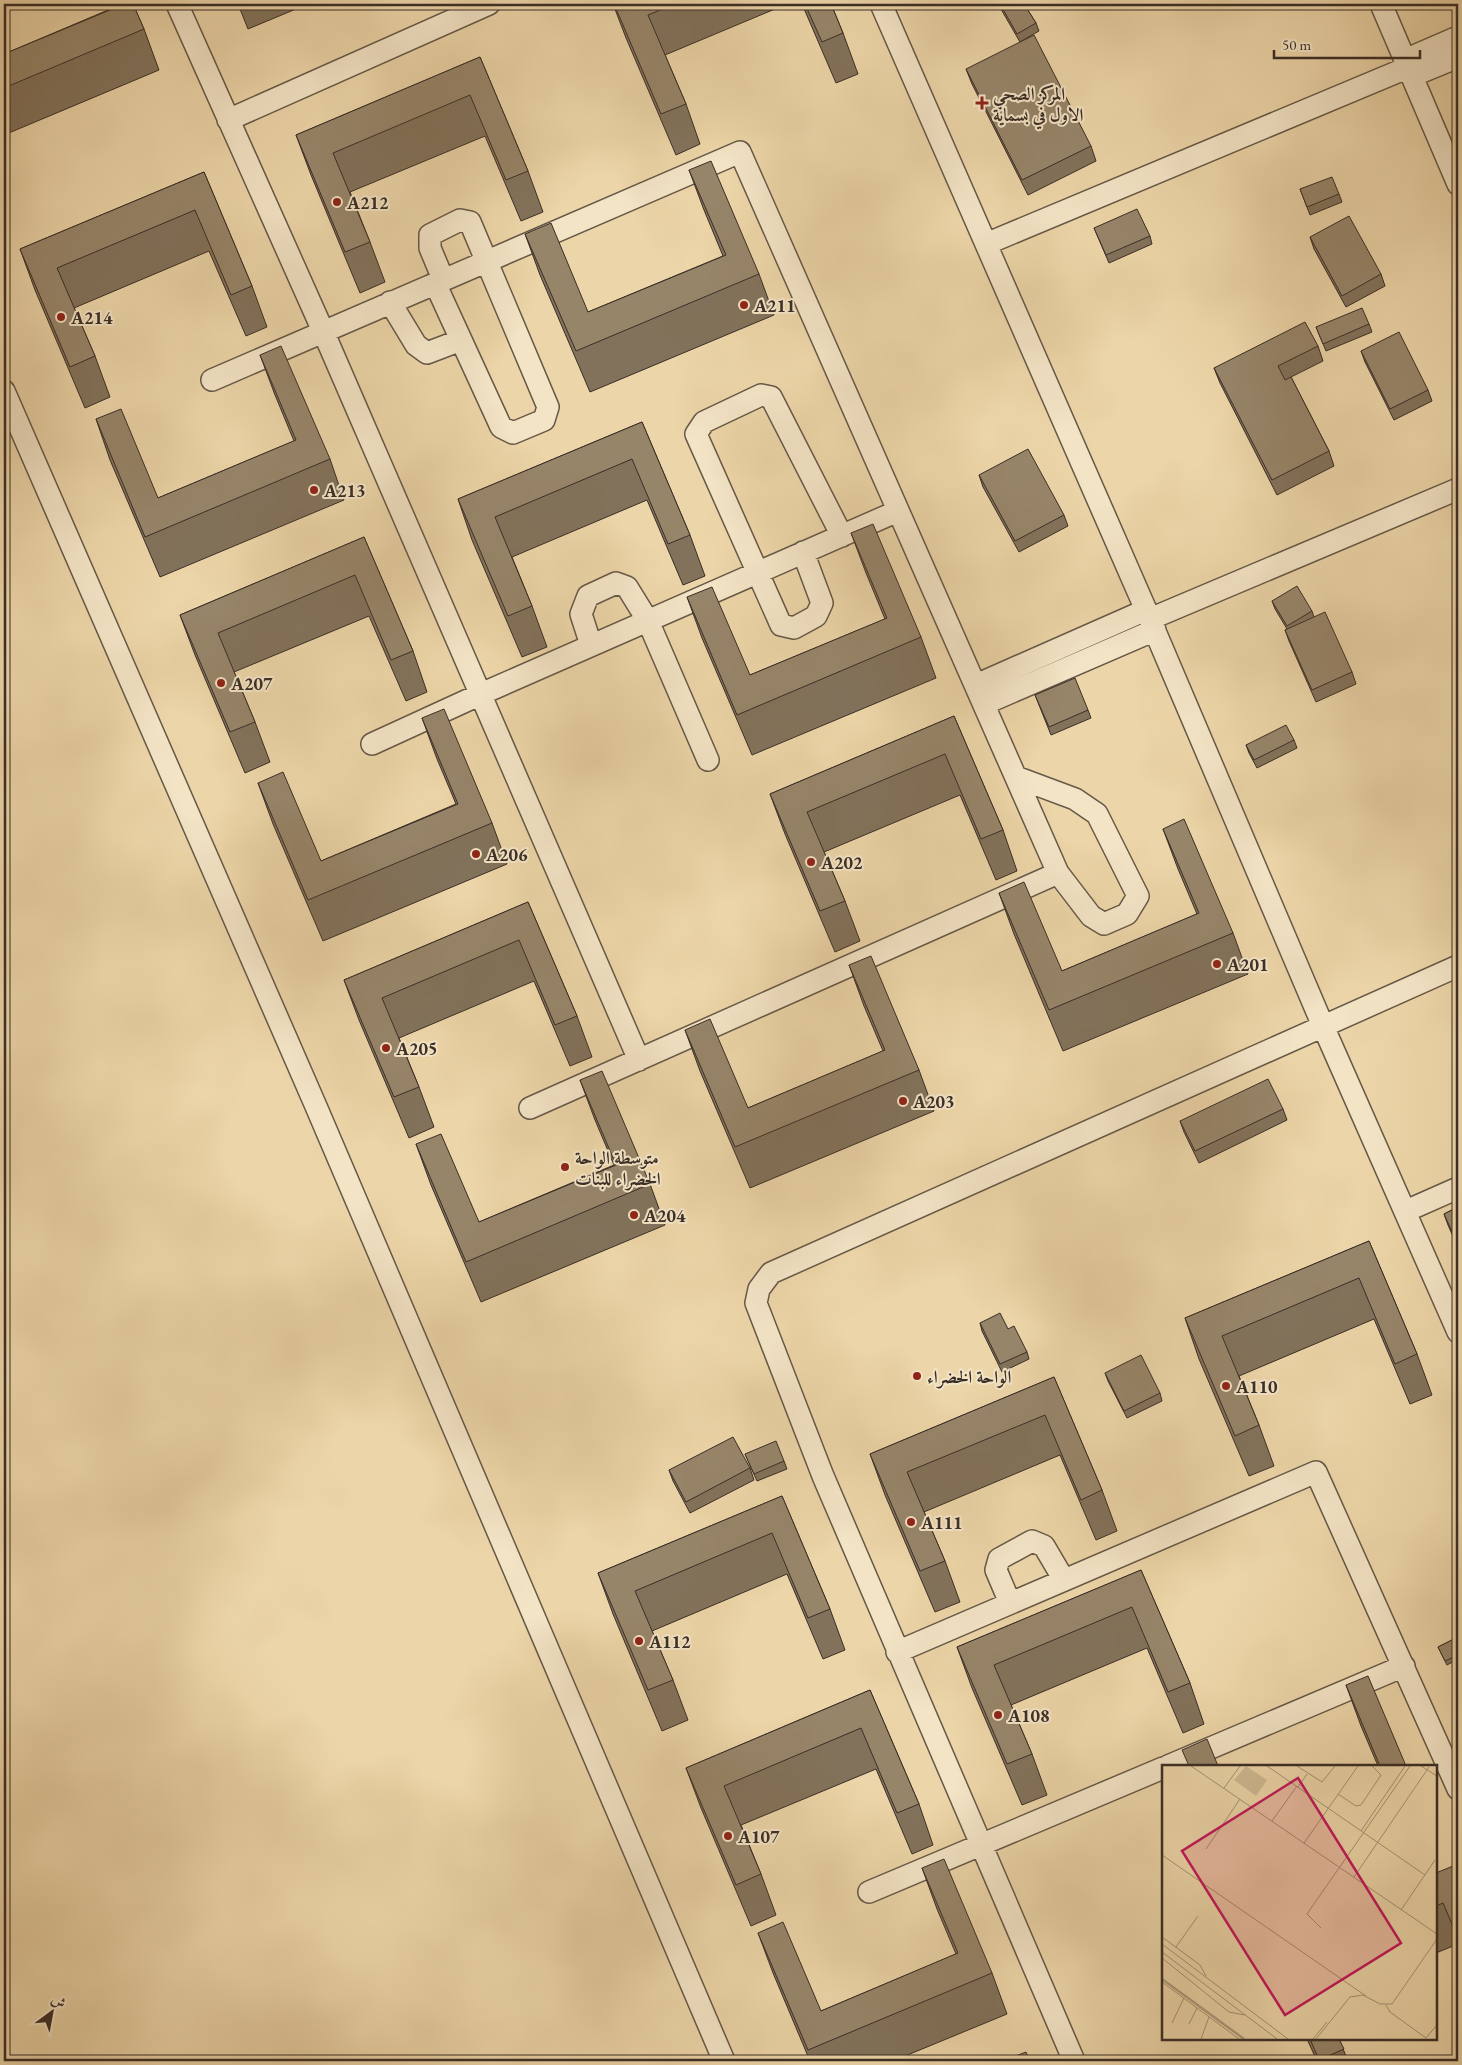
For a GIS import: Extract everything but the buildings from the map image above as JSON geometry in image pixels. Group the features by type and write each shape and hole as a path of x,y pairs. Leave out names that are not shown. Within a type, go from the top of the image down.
{"street":[{"path":"177,4 323,331 639,1060"},
{"path":"228,120 489,4"},
{"path":"881,4 1150,620 1323,1026 1458,1332"},
{"path":"1381,4 1458,184"},
{"path":"986,244 1409,67 1458,37"},
{"path":"1409,67 1458,57"},
{"path":"212,380 740,152 1058,873 1091,916 1104,924 1127,914 1138,896 1097,814 1075,799 1016,777"},
{"path":"460,220 470,222 486,262 548,407 544,420 513,433 501,427 461,340 439,281 430,248 430,236 460,220"},
{"path":"390,302 416,344 427,353 461,340"},
{"path":"4,391 315,1104 724,2061"},
{"path":"803,552 822,603 816,616 794,628 780,625 696,434 704,422 761,395 771,398 842,536"},
{"path":"980,694 1458,489"},
{"path":"372,744 481,694 898,511"},
{"path":"591,646 581,614 588,596 616,584 627,587 648,622 708,760"},
{"path":"530,1108 1058,873"},
{"path":"1074,2061 823,1476 756,1303 759,1289 771,1273 1458,966"},
{"path":"1406,1211 1458,1188"},
{"path":"897,1652 1316,1472 1458,1789"},
{"path":"1010,1603 996,1570 999,1559 1032,1541 1044,1546 1064,1580"},
{"path":"1170,1765 1404,1666"},
{"path":"870,1892 1162,1768"}],"place":[{"name":"المركز الصحي الاول في بسماية","path":"982,103"},
{"name":"A212","path":"337,202"},
{"name":"A211","path":"744,305"},
{"name":"A214","path":"61,317"},
{"name":"A213","path":"314,490"},
{"name":"A207","path":"221,683"},
{"name":"A206","path":"476,854"},
{"name":"A202","path":"811,862"},
{"name":"A201","path":"1217,964"},
{"name":"A205","path":"386,1048"},
{"name":"A203","path":"903,1101"},
{"name":"متوسطة الواحة الخضراء للبنات","path":"565,1167"},
{"name":"A204","path":"634,1215"},
{"name":"الواحة الخضراء","path":"917,1376"},
{"name":"A110","path":"1226,1386"},
{"name":"A111","path":"911,1522"},
{"name":"A112","path":"639,1641"},
{"name":"A108","path":"998,1715"},
{"name":"A107","path":"728,1836"}]}
